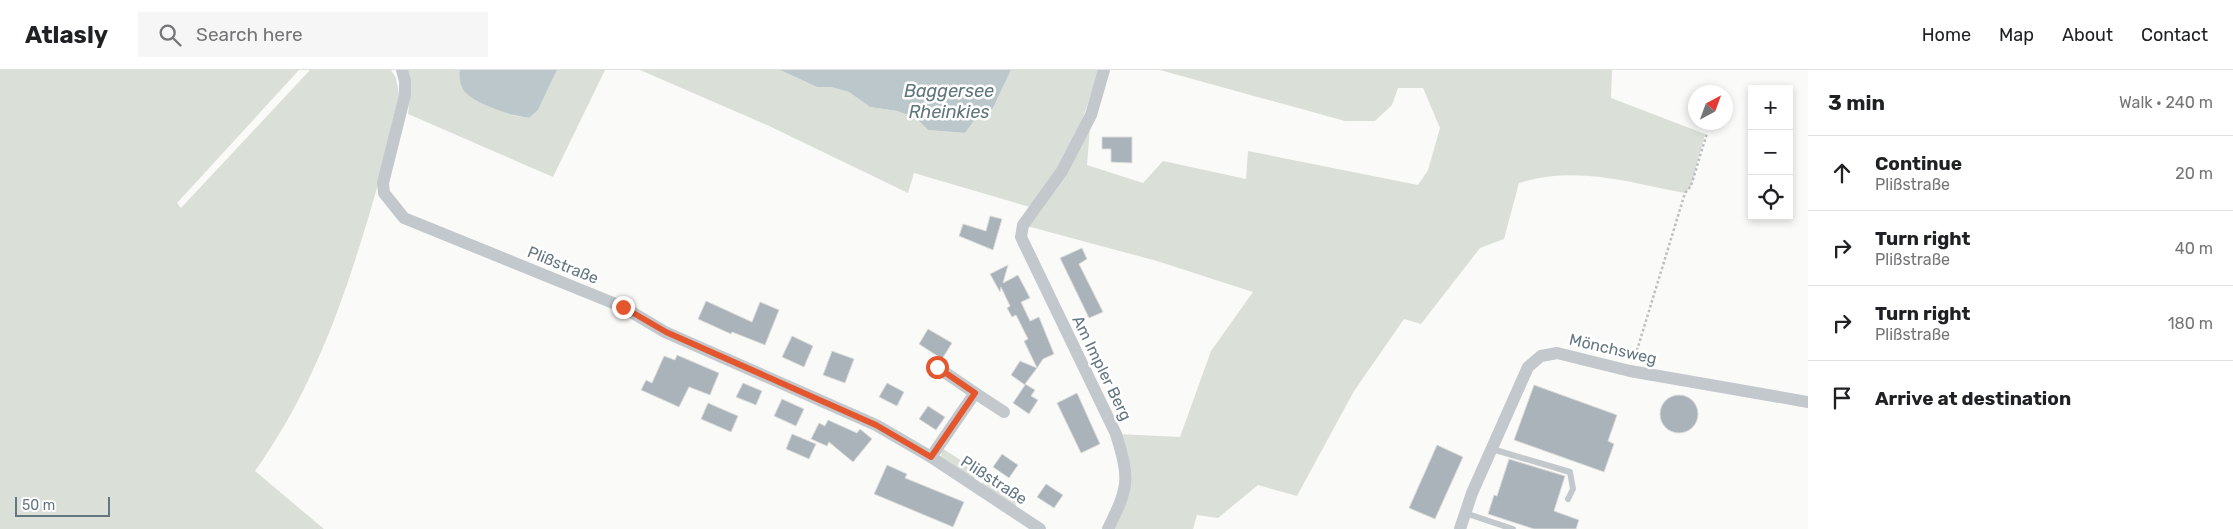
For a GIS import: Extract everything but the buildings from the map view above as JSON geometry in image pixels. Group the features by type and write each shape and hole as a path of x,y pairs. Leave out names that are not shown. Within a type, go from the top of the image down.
{"street":[{"name":"Plißstraße","path":"402,70 406,81 405,95 383,183 384,193 404,218 623,307 666,332 876,425 931,457 1040,529"},
{"name":"Am Impler Berg","path":"1104,70 1091,115 1062,171 1023,225 1021,237 1116,434 1126,468 1124,496 1108,529"},
{"name":"Mönchsweg","path":"1460,529 1472,493 1528,367 1542,356 1557,353 1630,371 1808,402"},
{"path":"937,367 1004,412"},
{"path":"931,457 975,393"}],"lane":[{"path":"1492,449 1570,472 1573,489 1568,499"},
{"path":"1465,513 1513,529"}],"path":[{"path":"1630,371 1685,193 1691,186 1707,133"}],"shaded area":[{"path":"0,70 299,70 177,203 181,208 310,70 391,70 396,78 399,94 383,164 362,240 338,309 310,377 294,409 255,471 324,529 0,529"},
{"path":"407,70 460,70 466,93 516,116 529,118 538,110 557,70 605,70 553,177 408,114 411,88"},
{"path":"640,70 780,70 817,87 831,87 849,92 870,107 897,111 916,118 928,130 965,133 976,118 992,110 1011,70 1099,70 1080,127 1069,151 1030,207 914,173 908,193 767,125"},
{"path":"1160,70 1612,70 1611,98 1688,127 1688,130 1695,130 1705,134 1691,186 1685,193 1622,180 1582,175 1561,175 1519,183 1504,239 1480,248 1421,324 1404,319 1354,391 1297,496 1258,485 1218,518 1197,515 1193,529 1108,529 1124,495 1116,434 1180,437 1211,351 1253,292 1157,261 1023,225 1091,115 1087,165 1143,183 1163,161 1246,179 1248,151 1418,185 1428,170 1440,128 1423,88 1398,88 1392,105 1375,121 1345,121"},
{"path":"942,448 980,473 974,479 941,456"},
{"path":"985,476 1022,500 1015,506 982,484"}],"water":[{"path":"460,70 557,70 538,110 529,118 496,109 471,97 464,91 461,85"},
{"name":"Baggersee Rheinkies","path":"780,70 1011,70 992,110 976,118 965,133 928,130 916,118 897,111 870,107 849,92 831,87 817,87"}],"route":[{"path":"623,307 666,332 876,425 931,457 975,393 937,367"}]}
